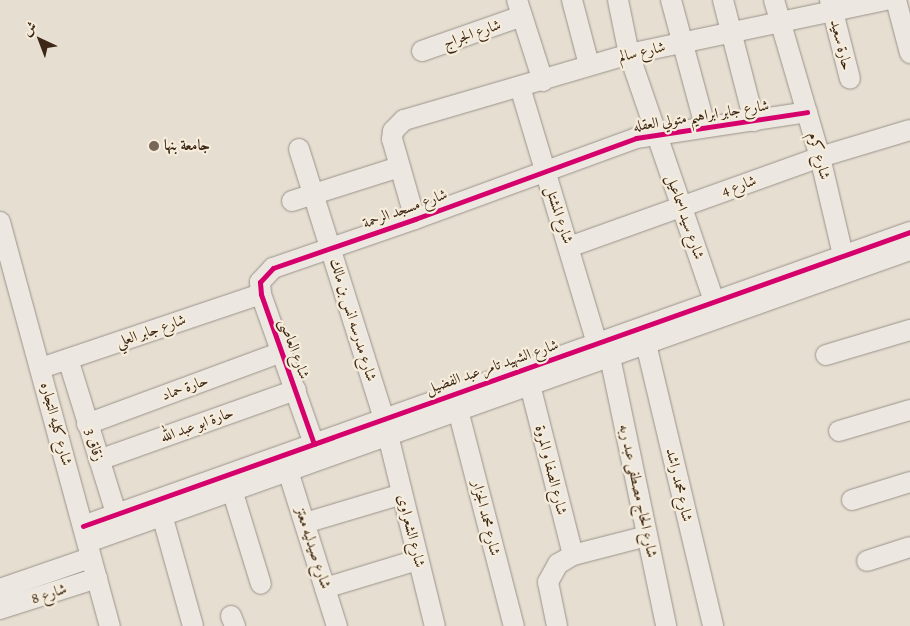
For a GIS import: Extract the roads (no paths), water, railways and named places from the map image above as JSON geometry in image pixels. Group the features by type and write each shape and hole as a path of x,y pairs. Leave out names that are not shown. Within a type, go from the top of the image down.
{"street":[{"path":"572,0 589,65"},
{"name":"شارع سيد اسماعيل","path":"618,0 629,54 714,301"},
{"path":"672,0 705,126"},
{"path":"723,0 734,32 754,121"},
{"name":"شارع كرم","path":"774,0 820,157 843,255"},
{"name":"شارع سالم","path":"399,167 392,139 393,131 404,120 543,81 629,54 780,22 831,5 885,0"},
{"path":"896,0 910,52"},
{"name":"حارة سعيد","path":"831,5 850,79"},
{"path":"520,8 543,81"},
{"name":"شارع الجراج","path":"422,51 520,8"},
{"name":"شارع المشتل","path":"520,87 544,169 603,350"},
{"name":"شارع جابر ابراهيم متولي العقله","path":"544,169 655,133 754,121 807,112"},
{"name":"شارع 4","path":"569,247 820,157 910,130"},
{"name":"شارع مدرسه انس بن مالك","path":"299,149 386,427"},
{"path":"292,201 399,167 415,219"},
{"name":"شارع مسجد الرحمة","path":"261,294 260,282 274,268 415,219 544,169"},
{"name":"شارع كليه التجاره","path":"0,222 110,626"},
{"name":"شارع الشهيد تامر عبد الفضيل","path":"87,542 118,522 314,444 458,410 530,385 603,350 714,301 910,232"},
{"name":"شارع الشهيد تامر عبد الفضيل","path":"118,522 162,515 288,471 386,427 603,350 646,344 910,250"},
{"name":"شارع جابر العلي","path":"41,368 261,294"},
{"name":"شارع العاصى","path":"261,294 314,444"},
{"path":"826,355 910,330"},
{"name":"شارع محمد راشد","path":"646,344 713,626"},
{"name":"شارع الحاج مصطفى عبد ربه","path":"603,350 647,536 666,626"},
{"name":"حارة حماد","path":"87,424 282,352"},
{"name":"زقاق 3","path":"68,359 118,522"},
{"name":"شارع الصفا و المروة","path":"530,385 572,555"},
{"name":"حارة ابو عبد الله","path":"99,460 296,390"},
{"name":"شارع محمد الجزار","path":"458,410 514,626"},
{"path":"840,432 910,410"},
{"name":"شارع الشعراوى","path":"386,427 417,560 435,626"},
{"name":"شارع صيدليه معتز","path":"288,471 337,626"},
{"path":"852,500 910,482"},
{"path":"232,490 261,584"},
{"path":"305,524 402,494"},
{"path":"162,515 193,626"},
{"path":"557,626 548,582 558,564 572,555 647,536"},
{"name":"شارع 8","path":"0,589 87,542"},
{"path":"867,561 910,548"},
{"path":"325,588 417,560"},
{"name":"شارع 8","path":"0,610 97,578"}],"place":[{"name":"جامعة بنها","path":"154,146"}]}
